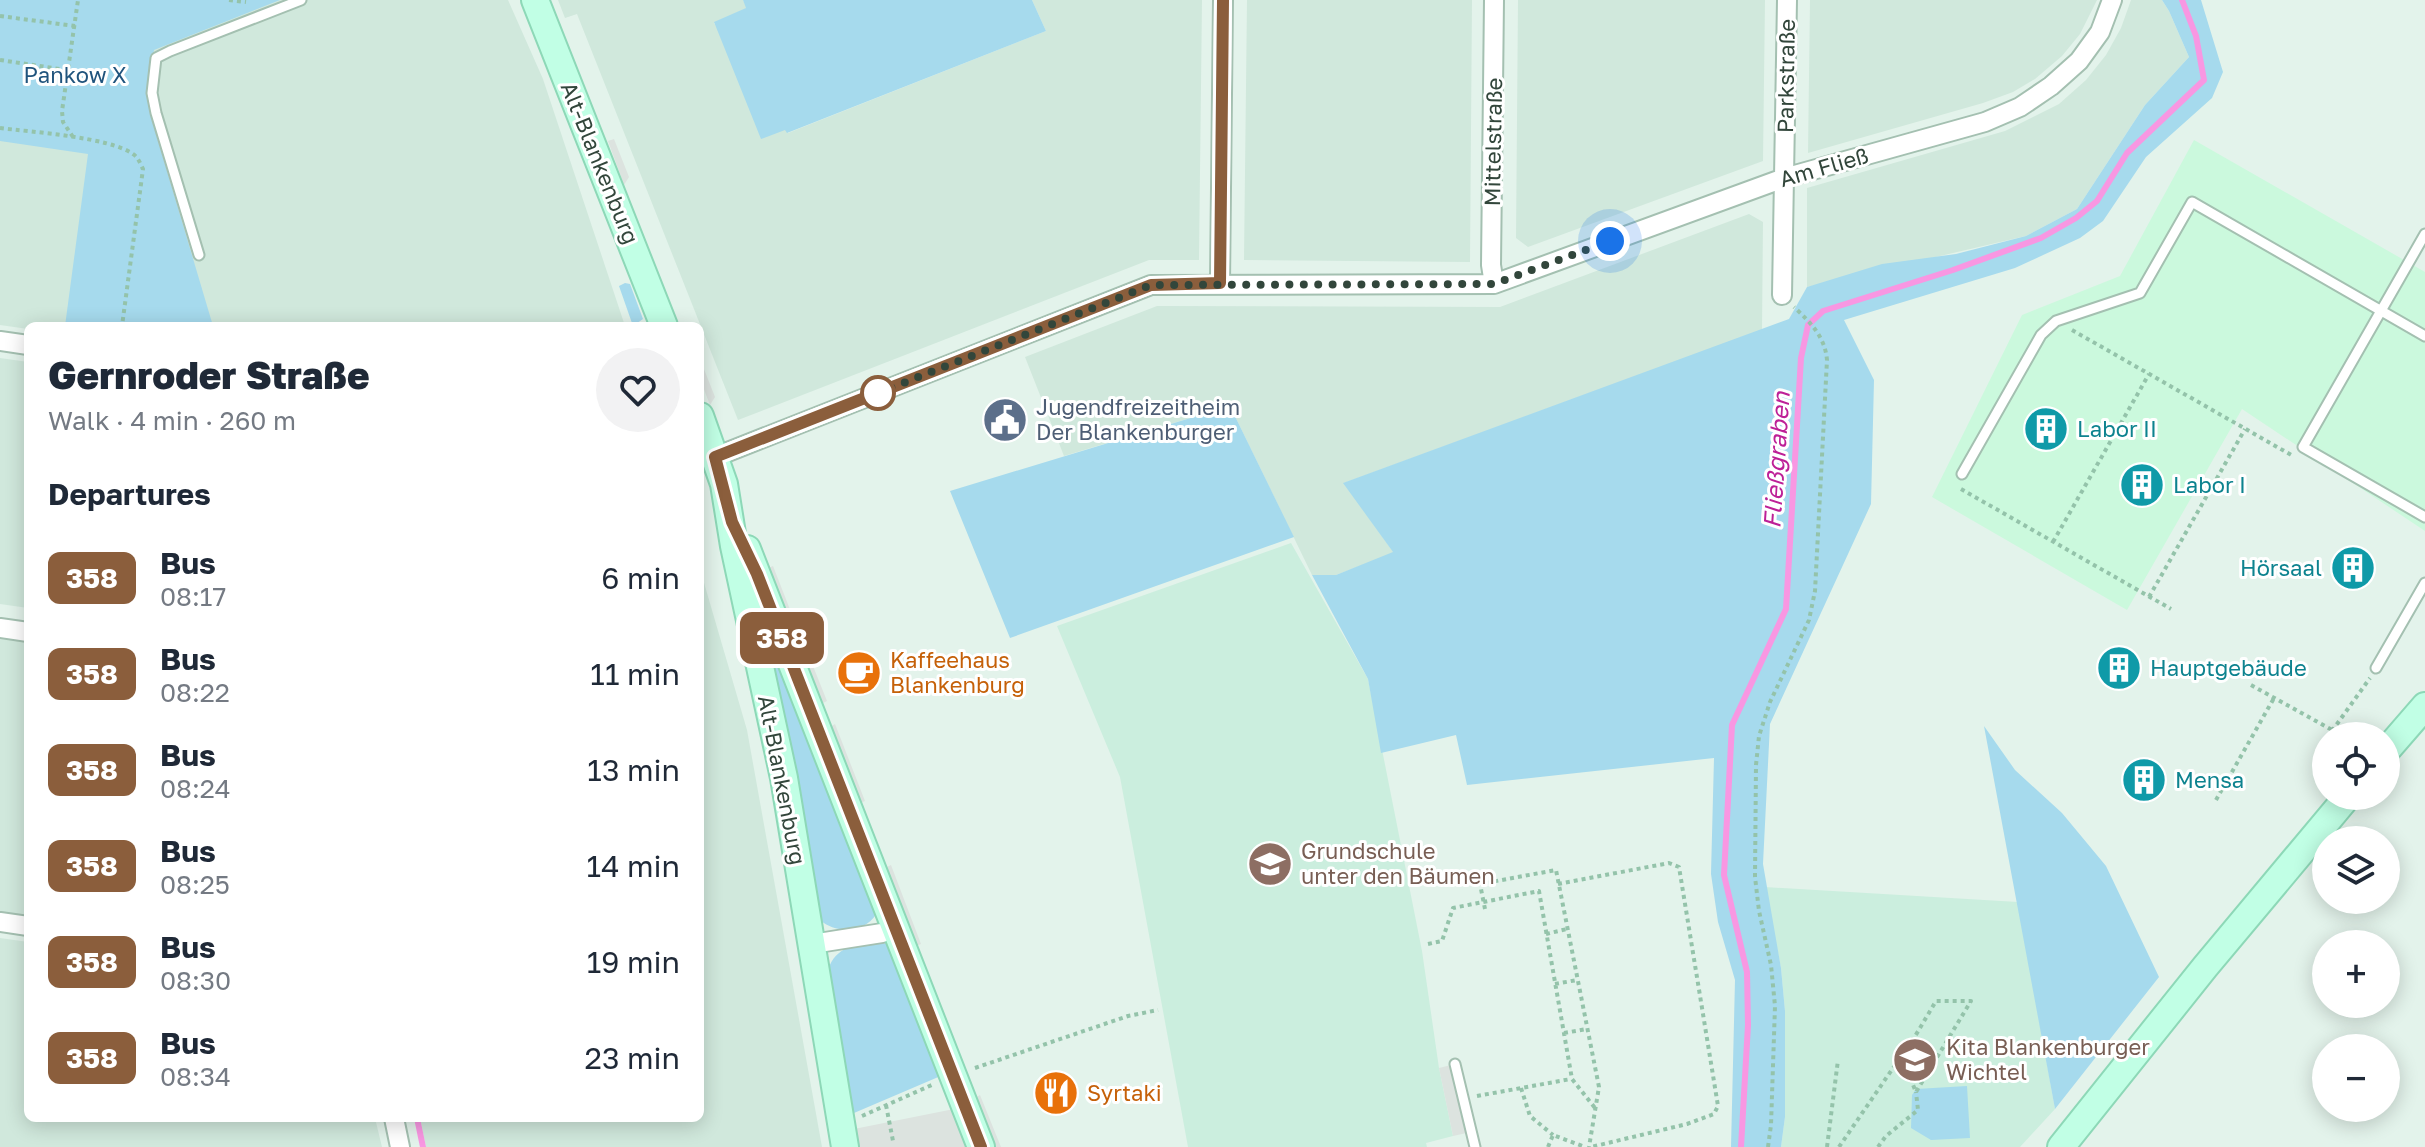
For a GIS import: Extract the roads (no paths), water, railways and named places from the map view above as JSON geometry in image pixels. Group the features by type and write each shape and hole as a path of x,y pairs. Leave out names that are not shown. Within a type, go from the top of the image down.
{"main road":[{"name":"Alt-Blankenburg","path":"535,0 662,322"},
{"name":"Alt-Blankenburg","path":"704,431 715,457 732,522 734,546 784,778 845,1147"},
{"name":"Alt-Blankenburg","path":"732,522 753,564 981,1147"},
{"path":"2400,735 2425,706"},
{"path":"2061,1147 2336,810"}],"street":[{"path":"1220,283 1223,0"},
{"name":"Mittelstraße","path":"1494,0 1491,265 1494,284"},
{"name":"Parkstraße","path":"1782,295 1787,0"},
{"name":"Am Fließ","path":"1494,284 1784,178 1985,122 2020,107 2051,86 2079,61 2100,32 2112,0"},
{"path":"715,457 1151,285 1494,284"},
{"path":"0,341 24,344"},
{"path":"0,628 24,631"},
{"path":"0,922 24,925"},
{"path":"812,944 896,928"},
{"path":"395,1122 400,1147"}],"lane":[{"path":"199,255 156,113 152,93 156,58 301,0"},
{"path":"1962,474 2041,335 2056,321 2140,293 2192,202 2425,336"},
{"path":"2425,234 2303,447 2425,517"},
{"path":"2376,668 2425,583"},
{"path":"1455,1064 1475,1147"}],"waterway":[{"name":"Fließgraben","path":"1741,1147 1748,1025 1747,972 1724,875 1732,725 1786,609 1801,358 1808,325 1823,311 1953,270 2041,238 2076,218 2097,201 2127,153 2204,80 2196,36 2182,0"},
{"path":"418,1122 423,1147"}],"place":[{"name":"Jugendfreizeitheim Der Blankenburger","path":"1005,420"},
{"name":"Labor II","path":"2046,429"},
{"name":"Labor I","path":"2142,485"},
{"name":"Hörsaal","path":"2353,568"},
{"name":"Hauptgebäude","path":"2119,668"},
{"name":"Kaffeehaus Blankenburg","path":"859,673"},
{"name":"Mensa","path":"2144,780"},
{"name":"Grundschule unter den Bäumen","path":"1270,864"},
{"name":"Kita Blankenburger Wichtel","path":"1915,1060"},
{"name":"Syrtaki","path":"1056,1093"}],"park label":[{"name":"Pankow X","path":"75,75"}]}
